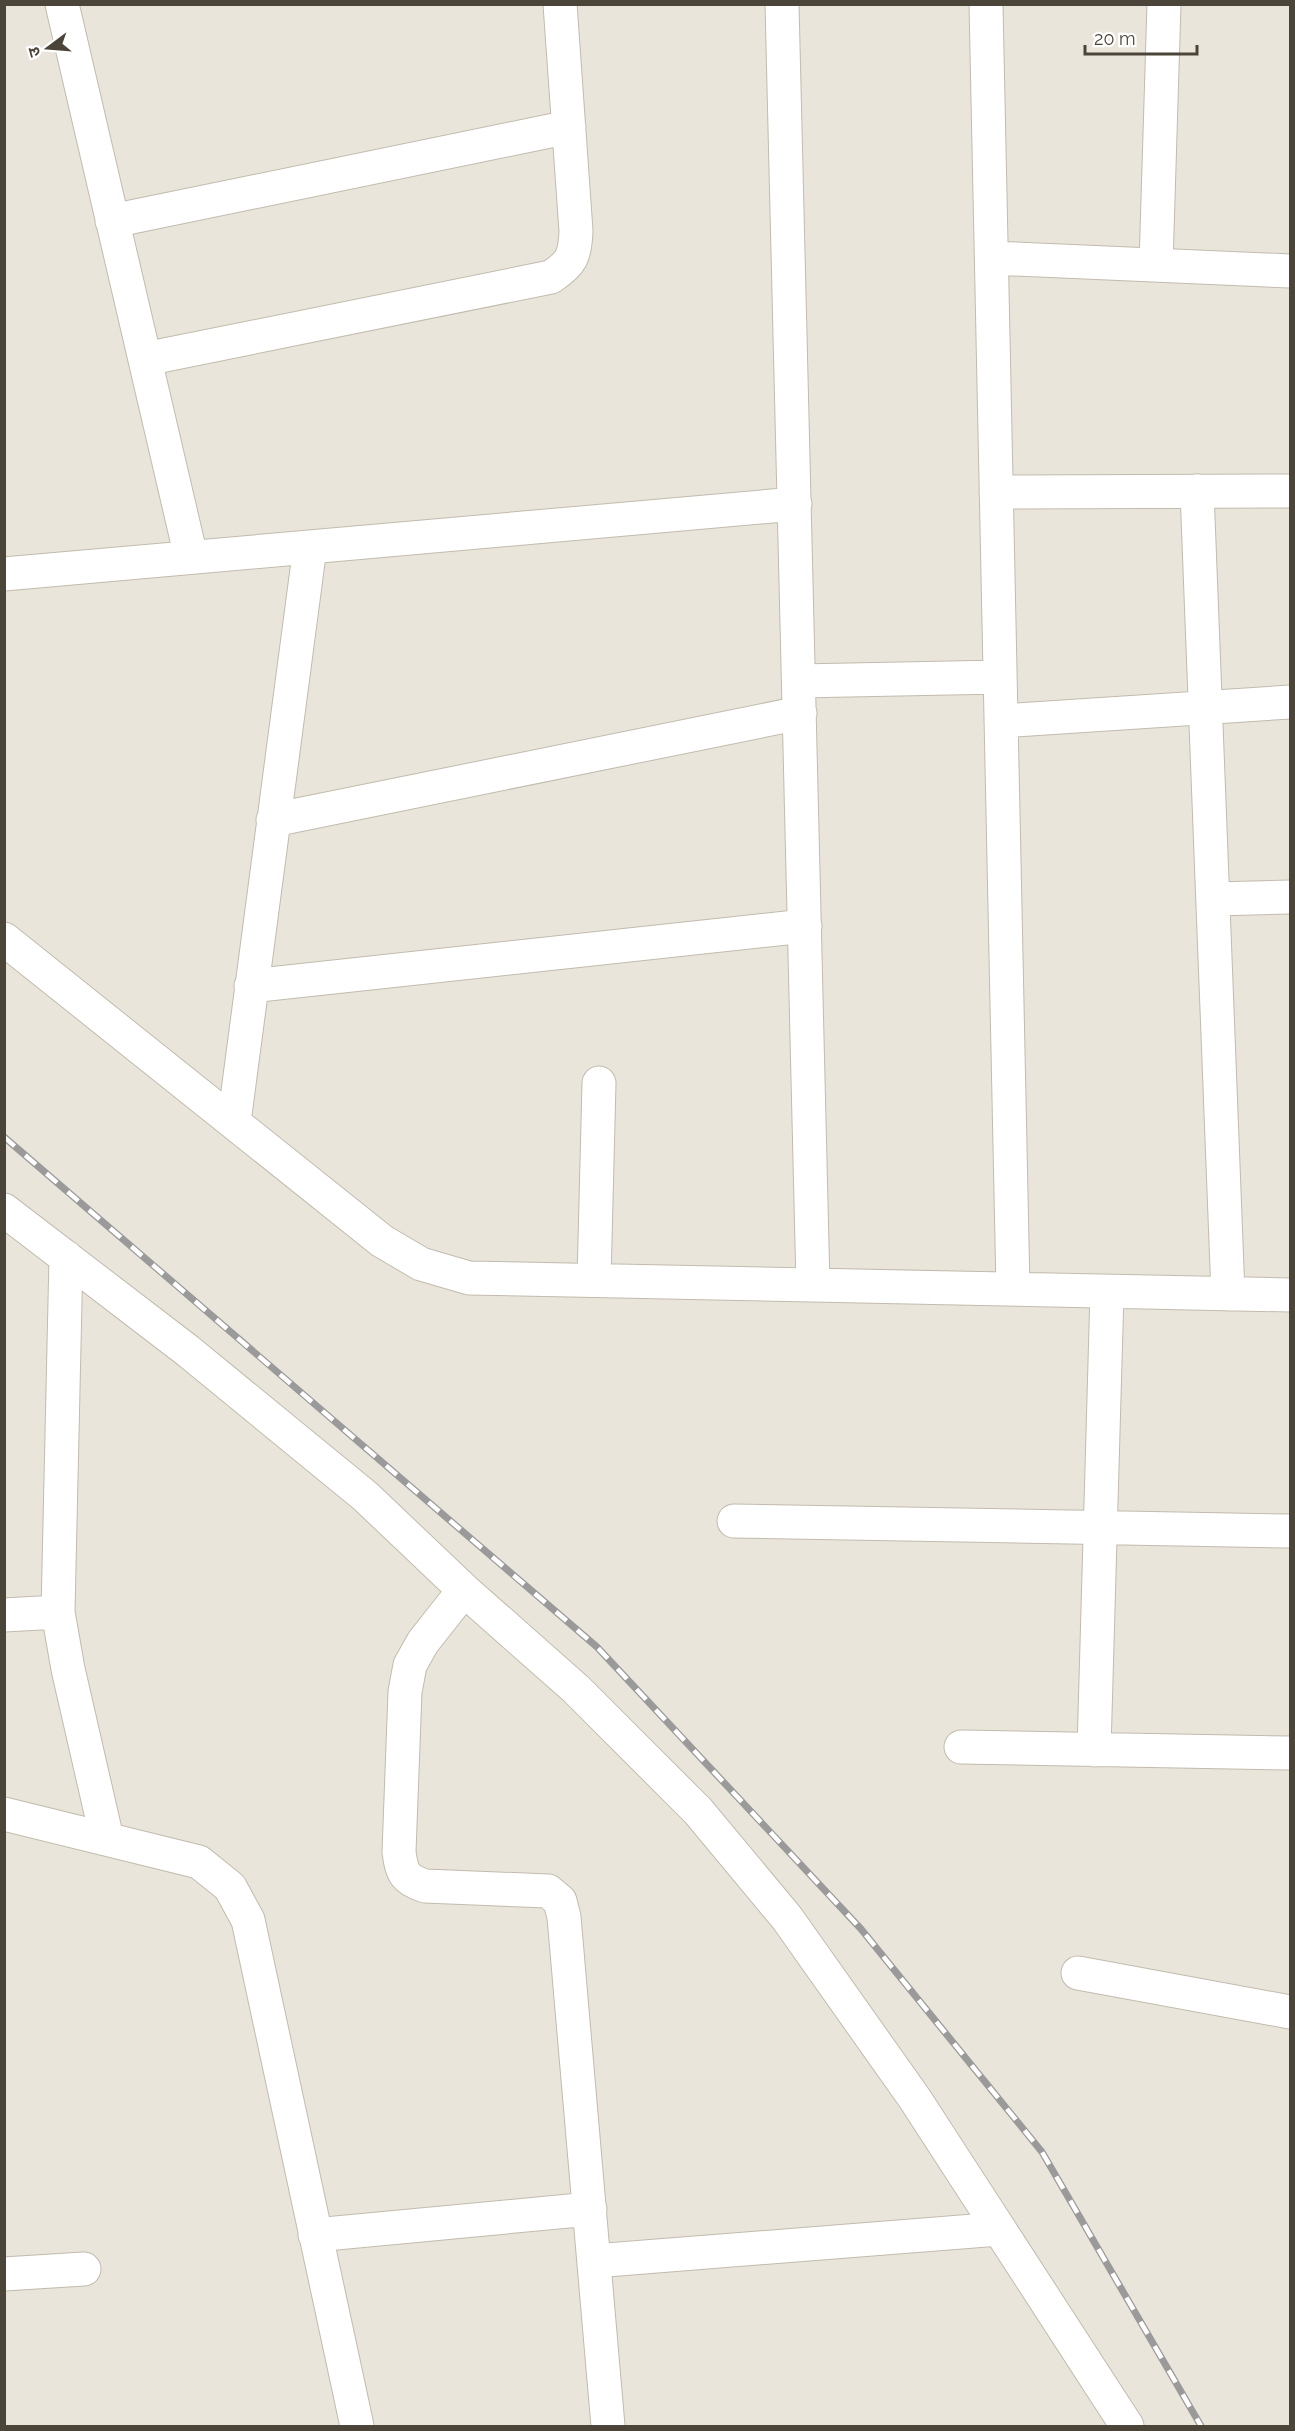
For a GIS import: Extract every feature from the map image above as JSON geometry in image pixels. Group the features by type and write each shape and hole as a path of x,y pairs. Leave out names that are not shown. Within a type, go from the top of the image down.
{"street":[{"path":"62,4 191,557"},
{"path":"145,359 551,277 567,267 575,251 576,231 560,4"},
{"path":"782,4 813,1285"},
{"path":"986,4 1013,1289"},
{"path":"1156,265 1164,4"},
{"path":"112,221 569,127"},
{"path":"992,258 1290,271"},
{"path":"996,492 1290,490"},
{"path":"1197,491 1228,1294"},
{"path":"4,574 795,504"},
{"path":"234,1122 310,547"},
{"path":"800,681 1000,678"},
{"path":"1001,721 1290,702"},
{"path":"273,820 800,713"},
{"path":"1213,899 1290,897"},
{"path":"251,986 805,926"},
{"path":"4,939 382,1241 421,1264 468,1278 1290,1295"},
{"path":"594,1280 598,1083"},
{"path":"4,1210 188,1350 365,1496 464,1590 576,1689 698,1811 787,1918 915,2099 1127,2427"},
{"path":"66,1257 58,1612 68,1669 107,1839"},
{"path":"1094,1750 1107,1292"},
{"path":"734,1521 1290,1531"},
{"path":"464,1590 423,1642 410,1665 405,1692 399,1852 401,1868 410,1881 425,1886 549,1891 560,1901 564,1917 608,2427"},
{"path":"4,1615 58,1612"},
{"path":"961,1747 1290,1753"},
{"path":"4,1814 199,1862 230,1887 248,1920 357,2427"},
{"path":"1078,1973 1290,2012"},
{"path":"315,2235 590,2209"},
{"path":"594,2260 999,2229"},
{"path":"4,2274 84,2270"}],"shaded area":[{"path":"5,5 1290,5 1290,2426 5,2426"}],"railway":[{"path":"4,1137 597,1647 861,1929 1042,2152 1201,2426"}]}
